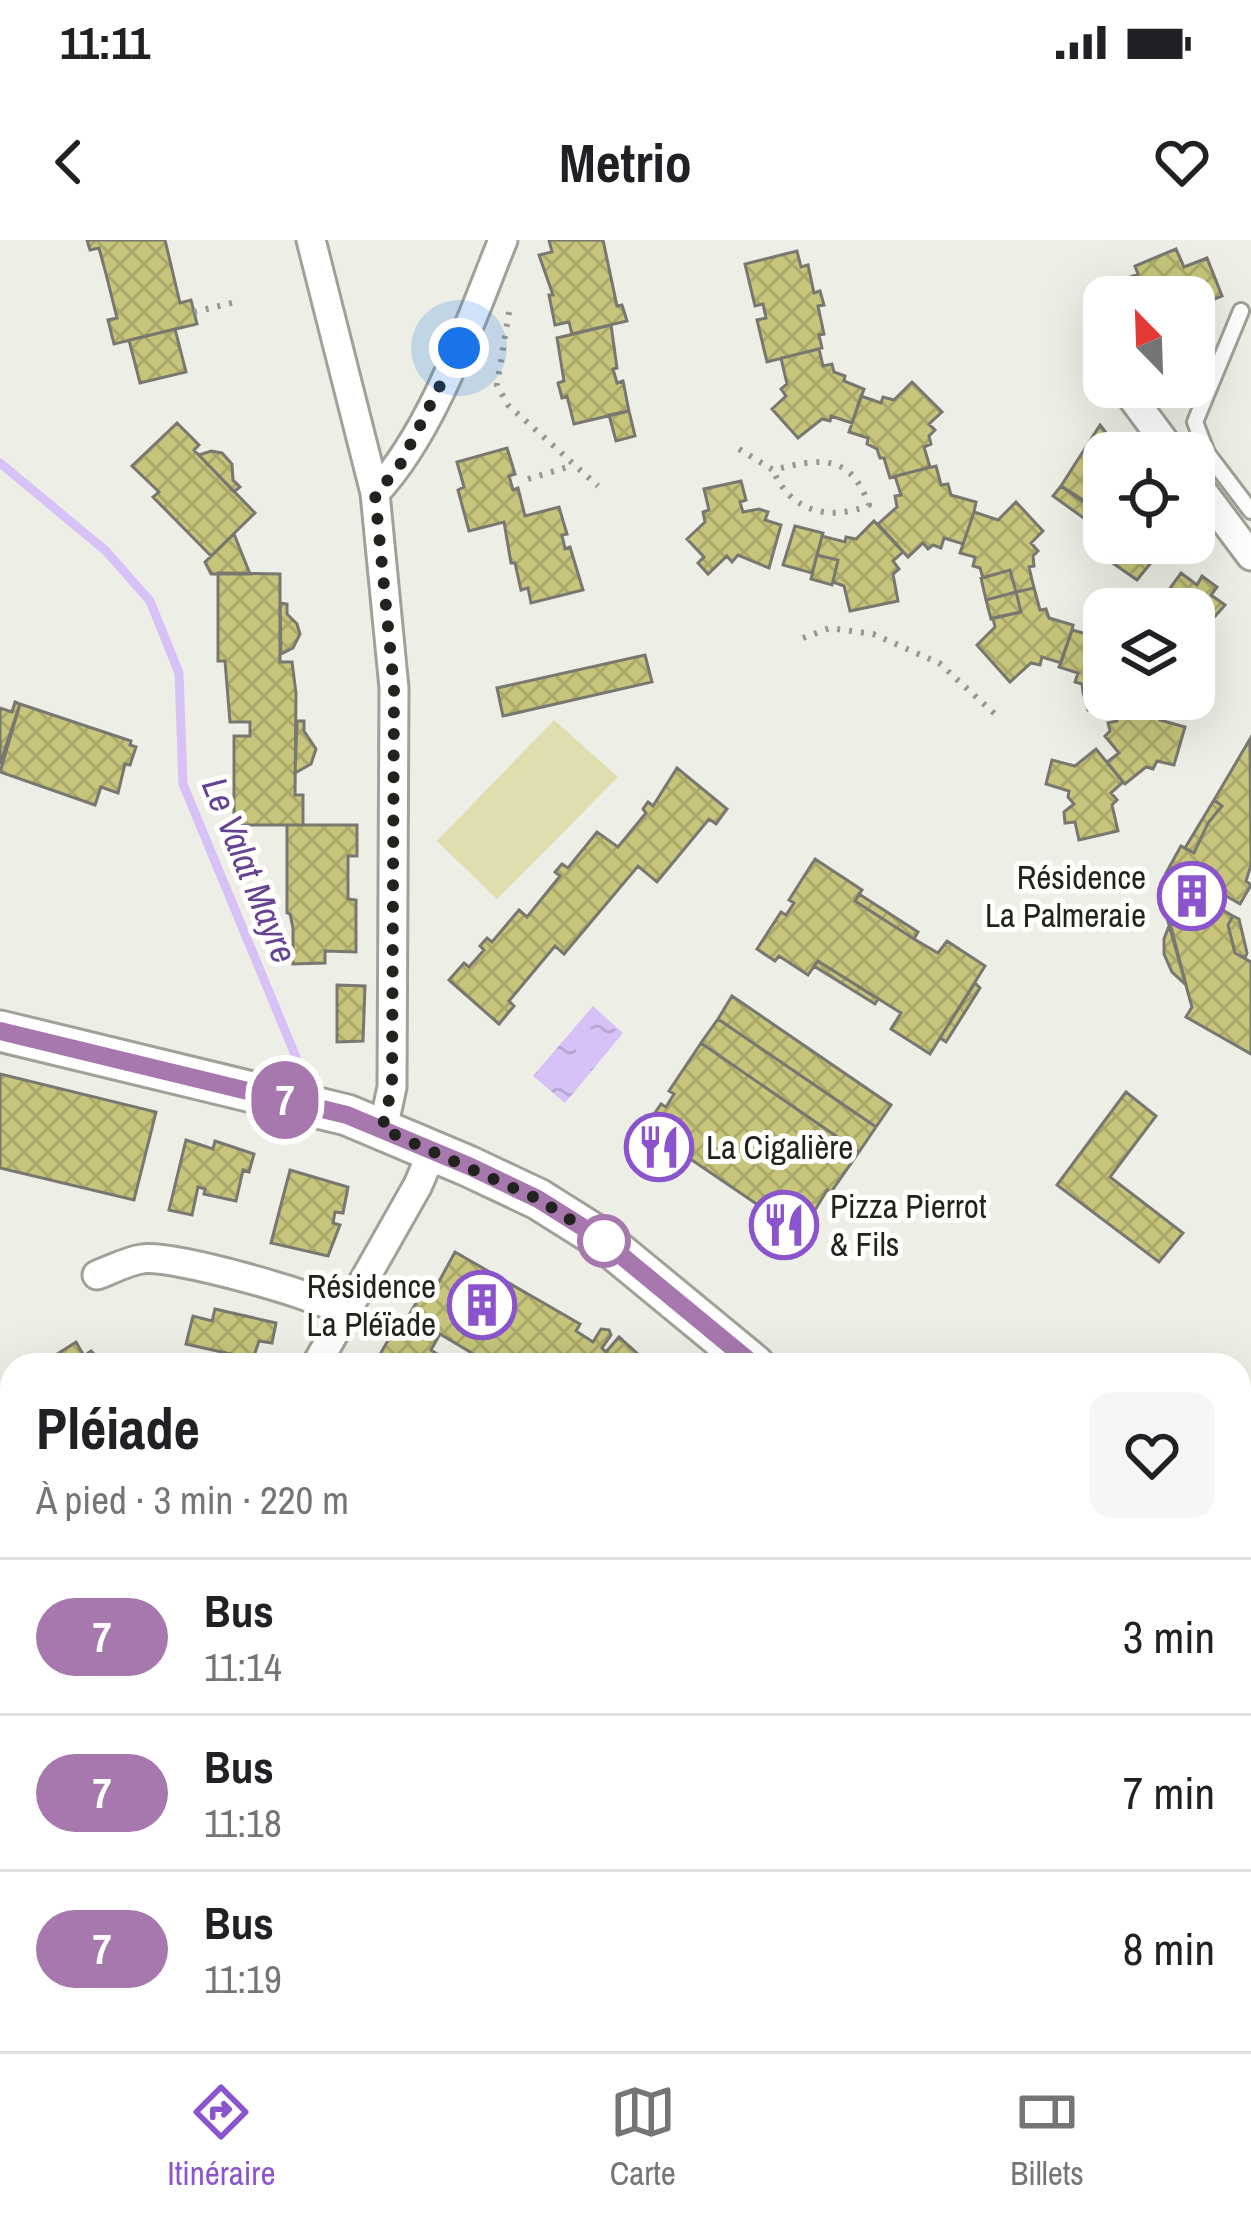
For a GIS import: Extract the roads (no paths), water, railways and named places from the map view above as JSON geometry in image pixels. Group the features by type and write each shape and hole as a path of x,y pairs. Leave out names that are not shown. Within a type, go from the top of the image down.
{"main road":[{"path":"0,1031 347,1115 382,1129 538,1199 600,1238 739,1353"}],"street":[{"path":"311,240 375,494 394,688 392,1087 382,1129"},
{"path":"375,494 398,469 459,348 503,240"},
{"path":"1140,408 1158,432"},
{"path":"1215,508 1251,556"},
{"path":"323,1353 432,1152"},
{"path":"97,1275 146,1258 236,1275 332,1303 346,1313"}],"lane":[{"path":"1240,311 1196,422 1208,453 1251,511"}],"water":[{"path":"593,1006 623,1033 565,1103 533,1076"}],"waterway":[{"name":"Le Valat Mayre","path":"0,463 106,551 150,601 179,673 183,784 303,1074"}],"place":[{"name":"Résidence La Palmeraie","path":"1192,896"},
{"name":"La Cigalière","path":"659,1147"},
{"name":"Pizza Pierrot & Fils","path":"784,1225"},
{"name":"Résidence La Pléïade","path":"482,1305"}]}
